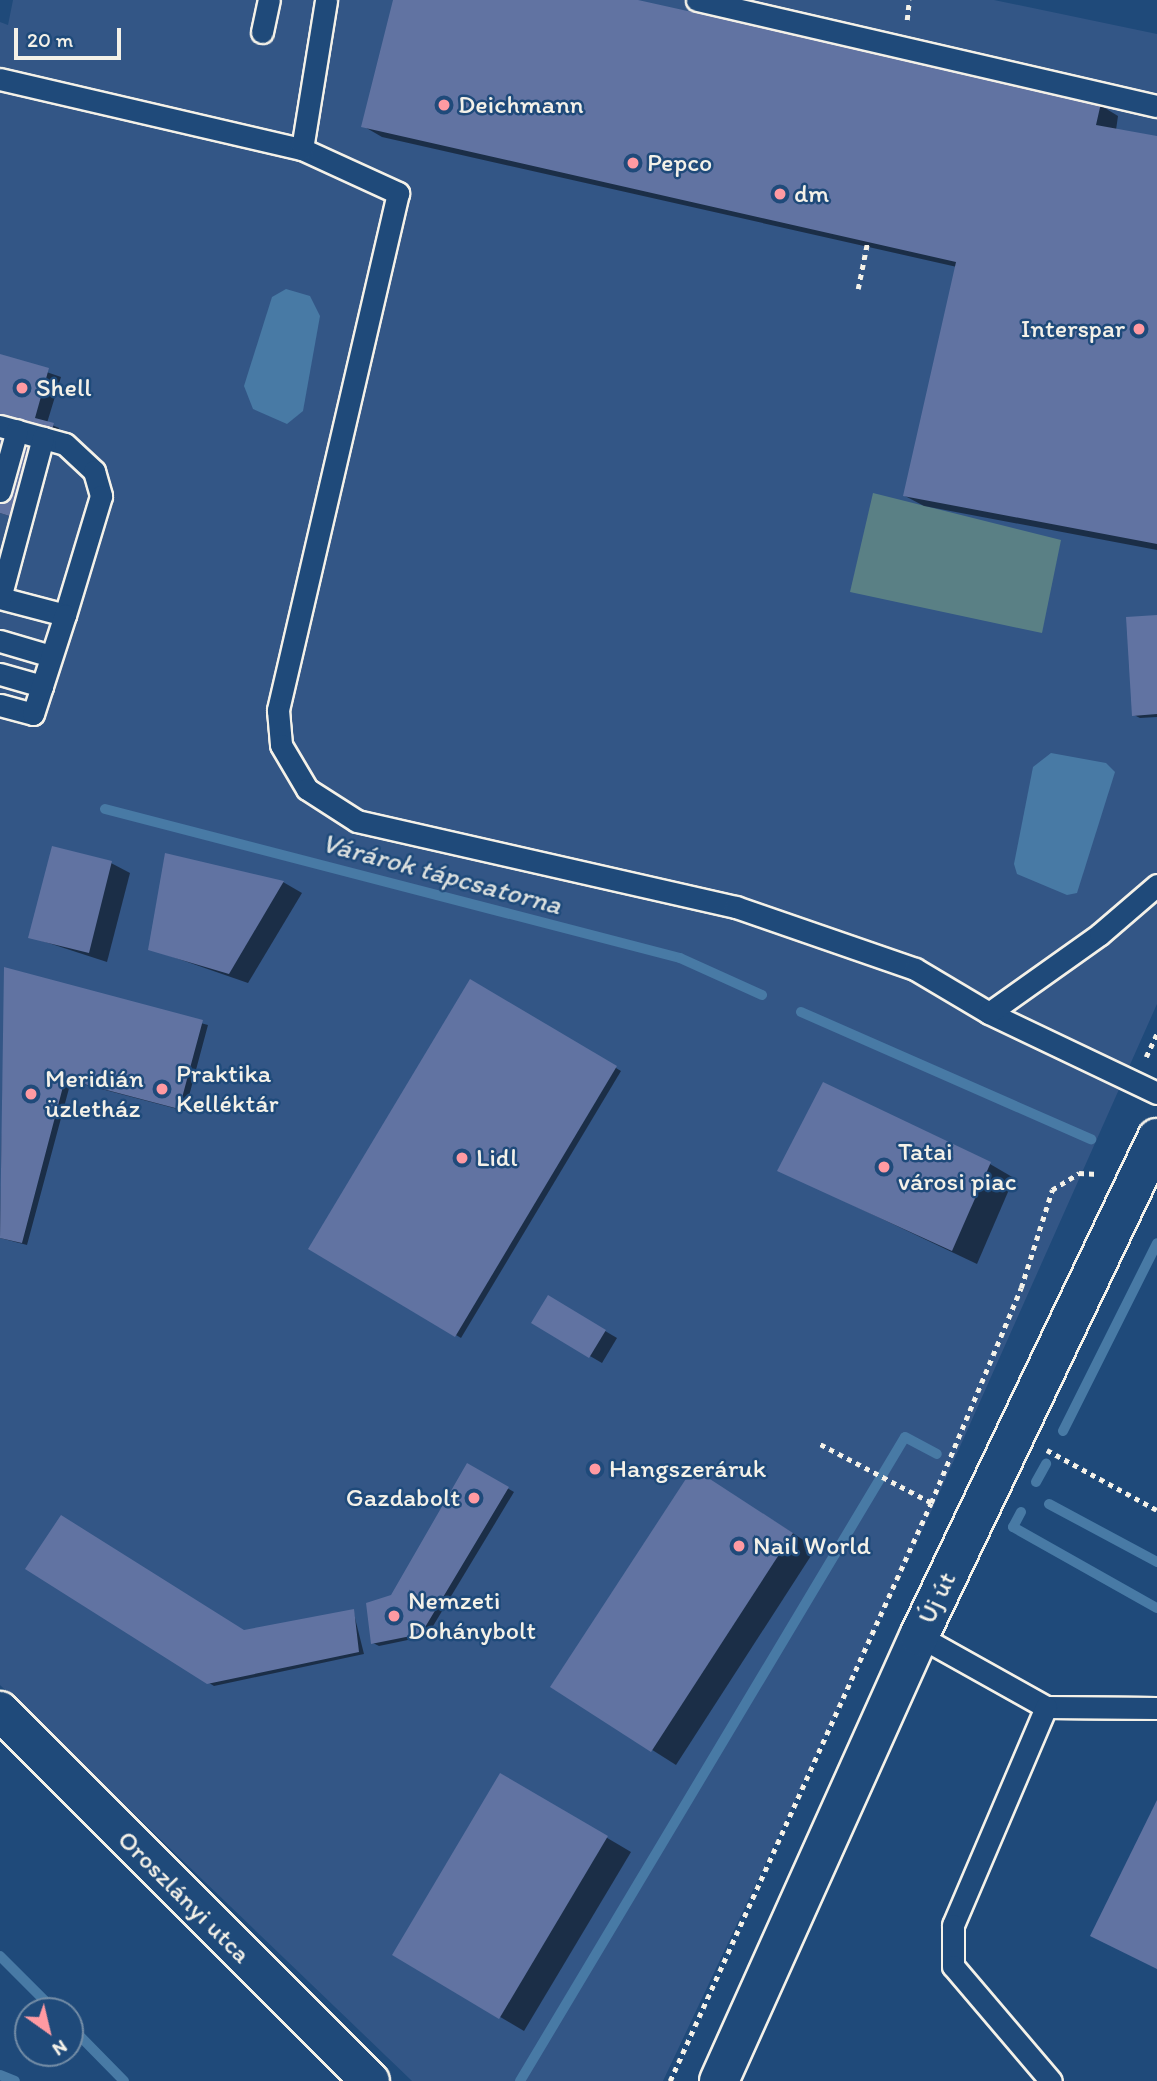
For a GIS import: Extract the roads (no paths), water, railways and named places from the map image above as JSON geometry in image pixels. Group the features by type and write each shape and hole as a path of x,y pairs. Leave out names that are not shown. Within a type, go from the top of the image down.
{"street":[{"name":"Új út","path":"717,2075 919,1636 1018,1434 1157,1138"},
{"name":"Oroszlányi utca","path":"0,1710 370,2081"}],"lane":[{"path":"262,32 269,0"},
{"path":"302,149 326,0"},
{"path":"697,0 1157,106"},
{"path":"0,79 302,149 398,193 278,710 281,745 307,789 357,821 736,907 915,969 989,1013 1157,1093"},
{"path":"0,491 8,428 43,438 78,453 94,471 101,496 33,714 0,705"},
{"path":"43,438 0,598 65,615"},
{"path":"0,642 51,656"},
{"path":"0,674 42,686"},
{"path":"989,1013 1100,934 1157,885"},
{"path":"919,1636 1046,1707 1157,1708"},
{"path":"1046,1707 953,1925 953,1966 1051,2081"}],"waterway":[{"name":"Várárok tápcsatorna","path":"105,809 680,958 762,995"},
{"name":"Várárok tápcsatorna","path":"801,1012 1091,1139"},
{"path":"1063,1431 1157,1243"},
{"path":"520,2081 905,1437 937,1454"},
{"path":"1036,1482 1046,1464"},
{"path":"1049,1504 1157,1562"},
{"path":"1021,1512 1013,1527 1157,1608"},
{"path":"0,1956 41,1997"},
{"path":"84,2040 124,2081"},
{"path":"0,2075 15,2081"}],"place":[{"name":"Deichmann","path":"444,105"},
{"name":"Pepco","path":"633,163"},
{"name":"dm","path":"780,194"},
{"name":"Interspar","path":"1139,329"},
{"name":"Shell","path":"22,388"},
{"name":"Praktika Kelléktár","path":"162,1089"},
{"name":"Meridián üzletház","path":"31,1094"},
{"name":"Lidl","path":"462,1158"},
{"name":"Tatai városi piac","path":"884,1167"},
{"name":"Hangszeráruk","path":"595,1469"},
{"name":"Gazdabolt","path":"474,1498"},
{"name":"Nail World","path":"739,1546"},
{"name":"Nemzeti Dohánybolt","path":"394,1616"}]}
